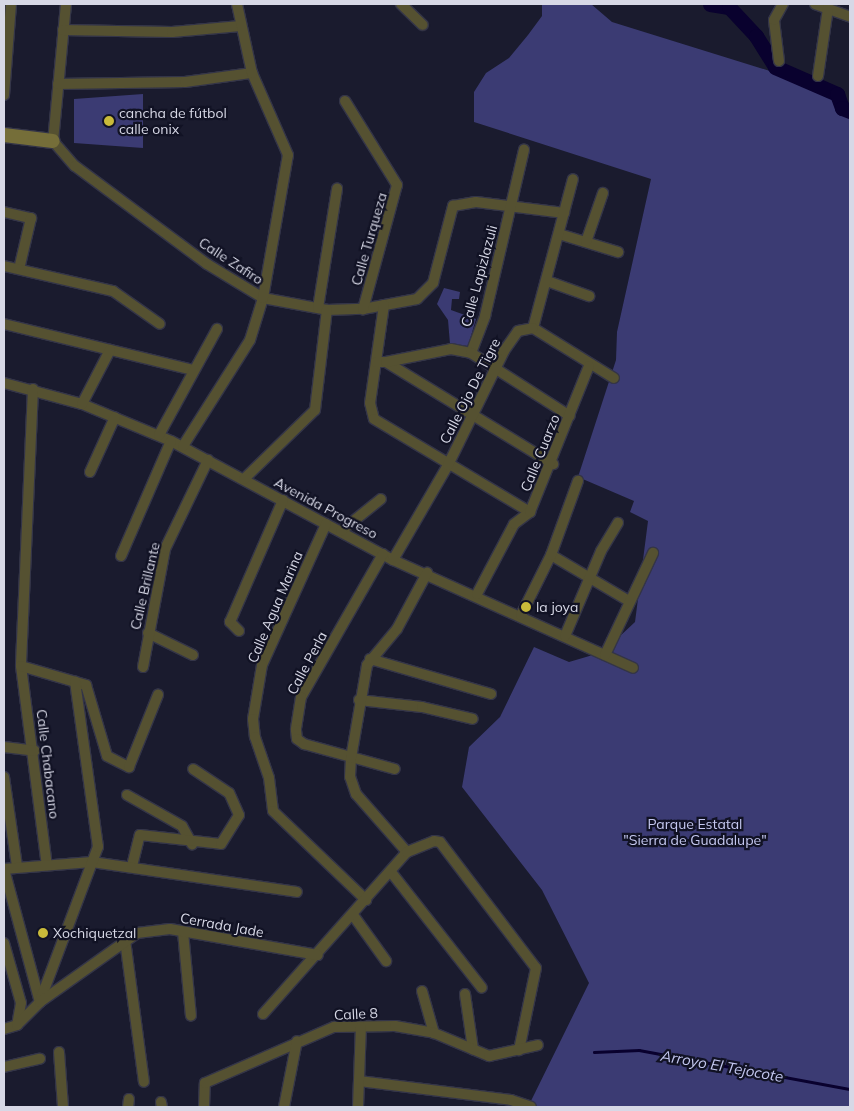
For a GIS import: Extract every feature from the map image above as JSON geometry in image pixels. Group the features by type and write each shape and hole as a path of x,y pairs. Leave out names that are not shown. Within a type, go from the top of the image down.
{"main road":[{"path":"4,135 52,141"}],"street":[{"path":"4,96 11,4"},
{"path":"52,141 66,4"},
{"path":"183,446 250,340 263,298 288,155 252,73 237,4"},
{"path":"401,4 423,25"},
{"path":"778,61 774,20 783,4"},
{"path":"818,76 822,5 849,14"},
{"path":"63,30 172,32 241,26"},
{"path":"58,84 185,82 252,73"},
{"name":"Calle Turqueza","path":"345,101 397,185 363,309"},
{"name":"Calle Zafiro","path":"52,141 75,166 207,264 263,298 322,309 363,309 428,292 453,206 476,202 511,205"},
{"name":"Calle Lapizlazuli","path":"471,353 485,316 524,150"},
{"path":"573,179 533,328 589,366 614,378"},
{"path":"244,479 315,410 322,309 338,189"},
{"path":"586,242 603,193"},
{"path":"511,205 564,214"},
{"path":"4,212 31,218 19,269"},
{"path":"559,234 618,252"},
{"path":"4,266 113,291 160,324"},
{"path":"547,281 589,296"},
{"path":"384,305 381,362 370,403 374,419 448,465 530,512"},
{"path":"4,324 192,370"},
{"name":"Calle Ojo De Tigre","path":"393,560 448,465 518,331 533,328"},
{"path":"160,436 192,370 217,329"},
{"path":"381,362 451,349 471,353 570,416"},
{"path":"82,404 110,350"},
{"path":"381,362 553,464"},
{"name":"Calle Cuarzo","path":"477,594 514,524 530,512 553,464 589,366"},
{"name":"Avenida Progreso","path":"4,383 82,404 172,441 393,560 427,572 477,594 632,668"},
{"name":"Calle Chabacano","path":"32,389 21,666 34,751 47,865"},
{"path":"90,472 115,417"},
{"path":"121,556 172,441"},
{"name":"Calle Brillante","path":"143,667 148,633 166,549 208,460"},
{"path":"521,615 551,555 578,481"},
{"path":"341,531 381,499"},
{"path":"239,631 230,622 282,500"},
{"path":"565,636 590,578 618,523"},
{"name":"Calle Agua Marina","path":"326,524 262,665 253,719 255,737 269,778 273,811 366,900"},
{"path":"605,655 653,553"},
{"name":"Calle Perla","path":"351,758 304,744 297,739 296,730 301,697 383,554"},
{"path":"551,555 629,601"},
{"path":"407,852 356,794 350,778 351,758 359,700 370,659 397,629 427,572"},
{"path":"148,633 192,655"},
{"path":"370,659 491,694"},
{"path":"21,666 75,682 90,690 107,756 129,767 158,695"},
{"path":"40,1002 98,847 75,682"},
{"path":"359,700 422,707 472,719"},
{"path":"4,748 34,751"},
{"path":"351,758 395,769"},
{"path":"132,866 140,835 163,837 192,844 221,844 239,815 229,793 193,769"},
{"path":"4,778 8,828 17,866"},
{"path":"127,795 182,826 192,844"},
{"path":"163,837 169,819"},
{"path":"263,1014 318,955 407,852 427,841 440,842 536,968 519,1050"},
{"path":"40,1002 4,869 17,866 92,862 132,866 297,892"},
{"path":"391,872 482,988"},
{"path":"352,915 386,961"},
{"name":"Cerrada Jade","path":"4,1030 17,1024 40,1002 137,932 183,932 318,955"},
{"path":"183,932 191,1016"},
{"path":"124,940 144,1082"},
{"path":"4,943 21,1003 17,1024"},
{"path":"422,991 434,1033"},
{"path":"465,994 472,1049"},
{"name":"Calle 8","path":"204,1107 205,1083 297,1041 334,1027 395,1026 434,1033 472,1049 498,1056 538,1045"},
{"path":"358,1107 361,1027"},
{"path":"284,1107 297,1041"},
{"path":"59,1052 63,1107"},
{"path":"4,1067 40,1059"},
{"path":"359,1081 531,1107"}],"green space":[{"name":"Parque Estatal \"Sierra de Guadalupe\"","path":"542,4 591,4 612,22 770,71 850,107 850,1107 528,1107 589,983 542,890 462,787 469,747 500,717 534,647 569,662 603,652 635,622 648,521 630,512 634,501 578,477 616,360 617,332 651,179 474,122 474,92 486,73 509,58 528,35 542,16"},
{"path":"143,94 143,148 74,143 74,99"},
{"path":"444,288 460,292 459,299 452,299 451,310 476,319 468,346 450,344 448,320 437,304"}],"waterway":[{"path":"710,4 729,7 756,36 775,67 837,94 842,108 850,111"},
{"name":"Arroyo El Tejocote","path":"594,1052 639,1050 850,1089"}],"place":[{"name":"cancha de fútbol calle onix","path":"109,121"},
{"name":"la joya","path":"526,607"},
{"name":"Xochiquetzal","path":"43,933"}]}
